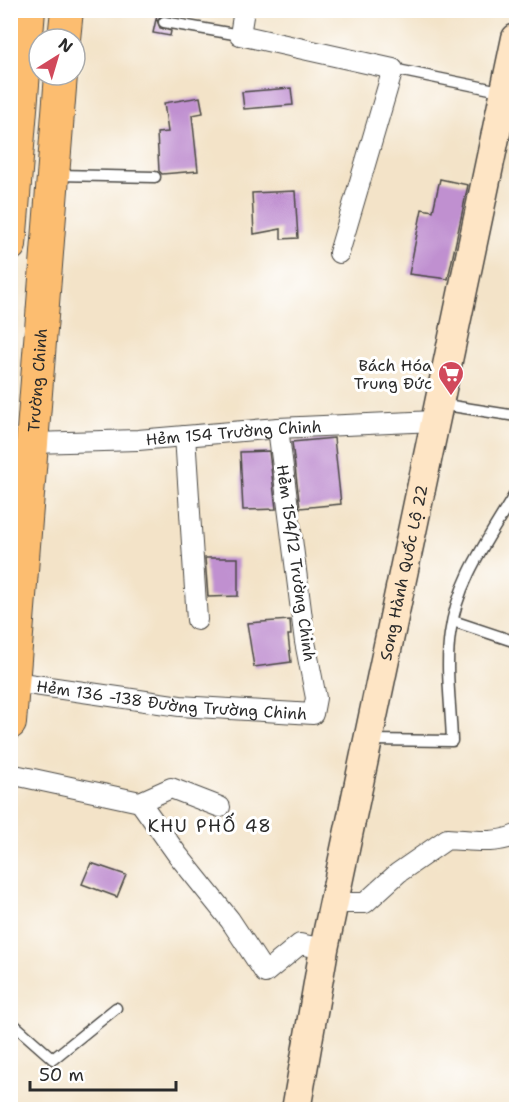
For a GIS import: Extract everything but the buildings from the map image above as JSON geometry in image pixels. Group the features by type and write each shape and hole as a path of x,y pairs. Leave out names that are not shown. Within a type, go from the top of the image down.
{"main road":[{"path":"10,245 29,10"},
{"path":"65,27 67,10"},
{"name":"Trường Chinh","path":"10,723 60,87"}],"street":[{"path":"244,10 240,35 393,69 339,253"},
{"name":"Song Hành Quốc Lộ 22","path":"296,1110 324,950 516,38"},
{"name":"Hẻm 154 Trường Chinh","path":"33,443 138,440 437,413"},
{"name":"Hẻm 154/12 Trường Chinh","path":"278,429 305,642 316,698"},
{"path":"185,436 197,620"},
{"name":"Hẻm 136 -138 Đường Trường Chinh","path":"14,682 180,705 313,714 316,698"},
{"path":"10,774 140,802 171,788 220,807"},
{"path":"140,802 177,854 230,920 265,973 300,944 324,950"},
{"path":"334,903 365,903 398,873 447,839 494,842 516,835"}],"lane":[{"path":"164,22 240,35"},
{"path":"393,69 505,92"},
{"path":"53,175 154,177"},
{"path":"437,413 516,416"},
{"path":"368,740 452,741 450,635 457,604 471,568 516,492"},
{"path":"453,621 516,642"},
{"path":"10,1021 53,1059 116,1008"}],"place":[{"name":"Bách Hóa Trung Đức","path":"451,397"}],"district":[{"name":"KHU PHỐ 48","path":"210,826"}]}
